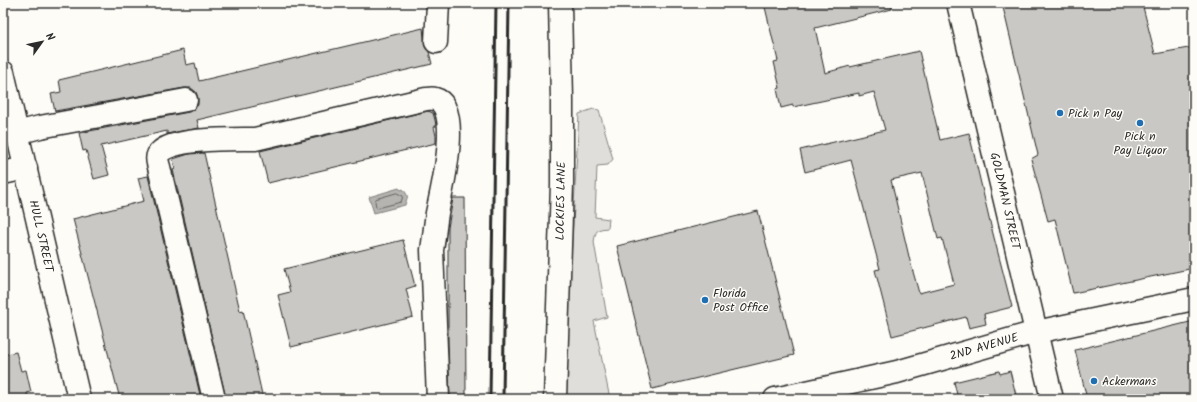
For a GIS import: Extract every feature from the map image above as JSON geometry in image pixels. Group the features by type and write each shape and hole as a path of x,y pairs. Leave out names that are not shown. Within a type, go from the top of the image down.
{"street":[{"path":"436,42 438,3"},
{"name":"LOCKIES LANE","path":"555,399 562,184 560,3"},
{"name":"GOLDMAN STREET","path":"958,3 1052,399"},
{"name":"HULL STREET","path":"3,72 79,399"},
{"path":"214,399 158,167 158,154 162,150 178,144 226,138 255,139 434,98 439,100 443,106 448,116 449,127 448,157 432,250 438,399"},
{"path":"17,133 40,127 186,100"},
{"path":"3,173 26,168"},
{"name":"2ND AVENUE","path":"775,399 812,395 1036,332 1194,299"}],"shaded area":[{"path":"593,109 599,110 613,159 608,165 597,166 595,217 609,219 608,228 597,231 594,242 607,317 594,321 610,399 565,399 564,392 579,114"}],"water":[{"path":"399,188 401,190 403,189 407,196 405,205 374,213 369,197"}],"building":[{"path":"764,3 891,3 892,9 815,28 825,73 919,51 940,140 969,133 1012,307 984,314 986,324 969,328 966,317 892,336 875,270 880,269 851,160 805,172 800,150 885,130 874,92 859,96 859,93 793,107 793,105 781,108 777,89 780,88 774,62 778,61","holes":["922,173 938,239 942,238 954,284 919,293 891,180"]},
{"path":"1002,3 1142,3 1155,54 1194,47 1194,268 1073,293 1055,219 1048,221 1031,159 1038,155"},
{"path":"423,28 425,47 429,52 432,64 197,120 199,128 167,134 167,131 101,146 109,175 94,179 86,150 83,151 79,133 189,112 198,105 196,92 191,88 184,88 55,111 51,94 61,92 59,80 183,50 186,65 195,63 199,81"},
{"path":"428,111 433,113 435,120 436,126 434,127 436,143 268,183 260,151"},
{"path":"204,153 240,311 243,310 263,399 226,399 173,170 175,169 173,159 189,154"},
{"path":"148,176 201,399 120,399 73,219 144,201 138,178"},
{"path":"453,198 465,198 466,399 450,399 448,343 448,228"},
{"name":"Florida Post Office","path":"758,211 794,355 652,389 617,246"},
{"path":"403,240 415,286 406,289 413,317 291,347 278,295 290,292 284,269"},
{"path":"1194,321 1194,399 1087,399 1075,350"},
{"path":"16,352 21,371 26,370 31,392 27,393 28,399 3,399 3,355"},
{"path":"999,371 1000,374 1010,371 1017,399 958,399 954,382"}],"railway":[{"path":"490,399 496,3"},
{"path":"503,399 509,3"}],"place":[{"name":"Pick n Pay","path":"1060,113"},
{"name":"Pick n Pay Liquor","path":"1140,123"},
{"name":"Florida Post Office","path":"705,300"},
{"name":"Ackermans","path":"1094,381"}]}
